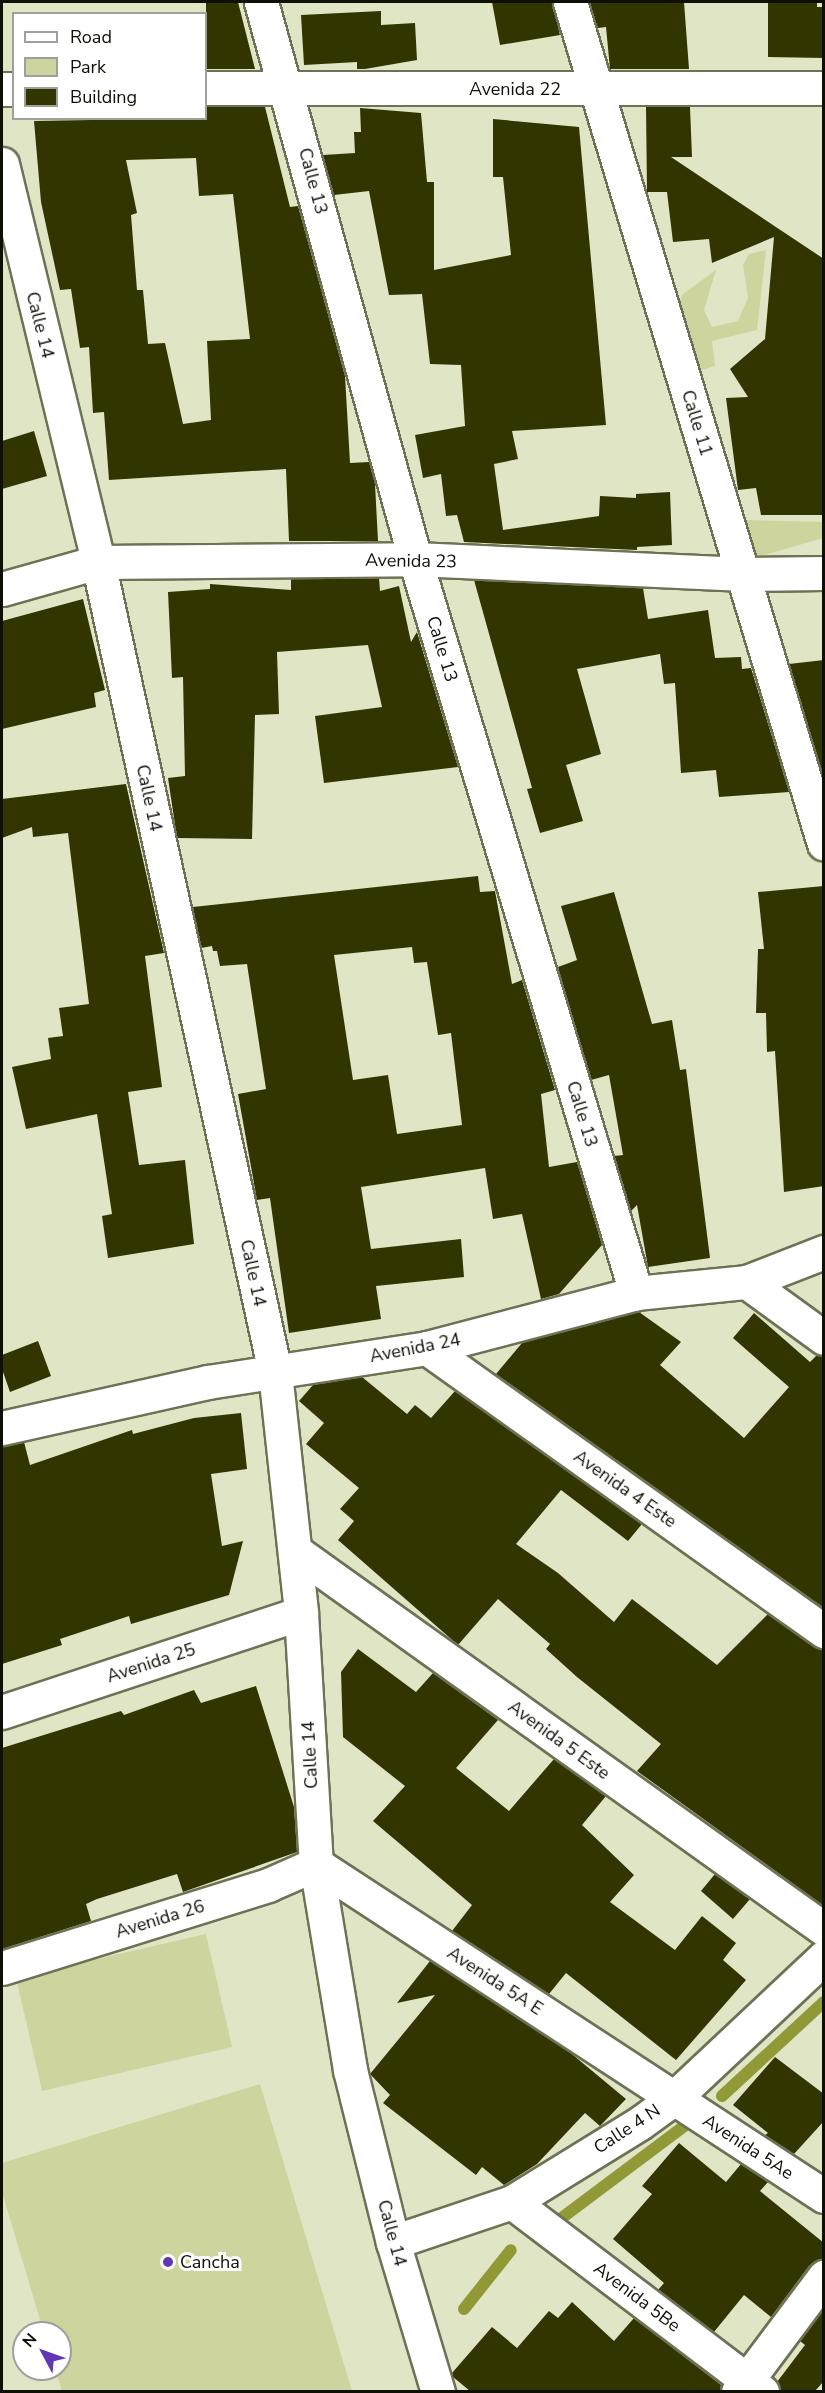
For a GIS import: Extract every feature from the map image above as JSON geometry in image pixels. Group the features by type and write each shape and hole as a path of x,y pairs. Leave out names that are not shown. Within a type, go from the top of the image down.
{"street":[{"name":"Calle 13","path":"261,2 288,88 415,560 636,1293"},
{"name":"Calle 11","path":"570,2 824,844"},
{"name":"Avenida 22","path":"207,88 596,90 824,88"},
{"name":"Calle 14","path":"2,164 98,562 275,1372 301,1613 316,1864 350,2070 393,2242 438,2391"},
{"name":"Avenida 23","path":"2,589 98,562 415,560 744,574 824,573"},
{"name":"Avenida 24","path":"2,1428 207,1382 427,1348 636,1293 747,1282 824,1252"},
{"path":"747,1282 824,1338"},
{"name":"Avenida 4 Este","path":"427,1348 824,1630"},
{"name":"Avenida 5 Este","path":"295,1551 824,1929"},
{"name":"Avenida 25","path":"2,1713 301,1613"},
{"name":"Avenida 26","path":"2,1968 268,1885 316,1864"},
{"name":"Avenida 5A E","path":"316,1864 673,2099"},
{"name":"Calle 4 N","path":"393,2242 512,2202 673,2099 824,1957"},
{"name":"Avenida 5Ae","path":"673,2099 824,2196"},
{"name":"Avenida 5Be","path":"512,2202 749,2388"},
{"path":"749,2388 824,2277"}],"green space":[{"path":"766,250 757,330 712,341 715,366 702,370 692,358 674,311 683,294 716,270 704,310 712,327 738,321 748,298 743,265 749,254"},
{"path":"740,520 823,522 823,538 751,559"},
{"path":"206,1934 232,2047 42,2091 16,1978"},
{"name":"Cancha","path":"260,2084 352,2391 62,2391 59,2381 72,2381 72,2321 40,2321 2,2192 2,2163"}],"building":[{"path":"206,2 238,2 255,69 207,69"},
{"path":"492,2 552,2 560,35 500,45"},
{"path":"589,2 684,2 689,69 610,69 606,27 598,28"},
{"path":"768,2 817,2 817,7 824,7 824,58 768,57"},
{"path":"381,11 381,25 415,23 417,60 365,69 357,69 357,62 304,65 301,15"},
{"path":"207,107 265,107 290,207 298,206 345,376 350,463 369,462 375,484 378,541 289,541 286,469 109,480 104,412 93,413 89,347 80,348 71,289 60,290 41,202 34,121 207,120","holes":["196,158 199,196 233,194 250,339 207,341 211,420 183,424 165,343 148,344 143,290 137,290 131,215 137,213 126,160"]},
{"path":"646,107 690,107 692,157 671,157 824,259 824,515 761,515 756,488 738,490 726,398 748,397 730,369 765,339 774,237 712,263 709,239 673,242 667,192 647,192"},
{"path":"360,108 421,113 427,182 434,182 434,270 511,255 503,177 493,177 493,119 579,127 606,425 512,431 518,459 494,464 503,530 599,516 600,496 636,498 636,494 670,492 672,545 637,547 637,550 464,542 457,515 446,516 441,474 423,478 415,435 465,426 461,365 430,364 422,294 389,295 369,191 334,195 323,155 355,153 354,132 361,132"},
{"path":"34,431 47,476 2,489 2,441"},
{"path":"379,578 380,591 399,586 411,642 417,632 458,767 324,783 315,716 382,707 368,645 277,652 279,714 255,715 252,839 177,838 168,778 185,776 183,677 172,678 168,592 210,589 210,584 291,590 291,579"},
{"path":"474,580 643,588 648,619 708,610 715,658 741,657 742,669 751,668 789,792 719,797 716,770 681,773 675,683 664,684 660,654 577,669 601,754 566,765 583,821 540,833 527,789 532,788"},
{"path":"83,599 105,690 94,693 96,707 2,729 2,621"},
{"path":"824,660 824,777 789,664"},
{"path":"126,784 164,953 145,956 162,1087 128,1092 139,1165 185,1160 194,1244 108,1258 102,1216 112,1214 97,1114 26,1129 12,1067 51,1059 48,1038 63,1036 59,1008 89,1004 68,833 33,837 32,827 2,838 2,799"},
{"path":"478,876 480,892 495,891 512,984 522,980 555,1090 541,1094 549,1167 577,1162 602,1245 559,1294 541,1299 522,1214 493,1219 485,1168 361,1187 371,1249 461,1239 464,1277 376,1286 381,1319 289,1333 270,1198 257,1200 238,1094 266,1089 247,964 220,966 217,951 213,951 212,946 201,948 193,907","holes":["412,947 414,963 427,962 438,1035 451,1033 462,1125 397,1134 388,1075 353,1080 334,955"]},
{"path":"824,886 824,1186 784,1192 775,1051 767,1052 766,1013 756,1013 758,949 764,949 758,892"},
{"path":"614,892 652,1024 672,1020 680,1070 686,1069 710,1258 648,1267 637,1205 631,1211 614,1156 623,1155 609,1075 591,1080 558,967 577,960 561,906"},
{"path":"639,1312 681,1342 660,1365 744,1438 789,1387 733,1338 754,1313 810,1362 817,1355 824,1356 824,1608 496,1374 522,1343"},
{"path":"38,1341 51,1376 10,1392 2,1369 2,1355"},
{"path":"362,1377 407,1414 415,1405 431,1418 455,1391 642,1524 628,1541 561,1490 516,1544 558,1573 614,1622 632,1599 717,1665 768,1614 824,1650 824,1906 637,1771 661,1744 577,1677 546,1649 550,1644 498,1599 458,1645 338,1540 354,1521 340,1509 359,1488 306,1444 324,1423 299,1401 313,1385"},
{"path":"241,1413 247,1469 211,1474 222,1546 243,1541 229,1595 131,1624 129,1616 60,1639 62,1645 2,1664 2,1446 24,1442 30,1465 132,1430 133,1434 194,1418"},
{"path":"358,1649 416,1692 433,1673 498,1720 456,1768 509,1811 554,1759 606,1796 582,1825 634,1875 610,1902 675,1950 702,1916 736,1943 723,1960 746,1980 676,2060 566,1973 549,1994 452,1931 472,1905 373,1821 405,1786 343,1737 341,1672"},
{"path":"256,1686 294,1807 297,1852 183,1892 177,1874 97,1899 86,1904 91,1921 2,1949 2,1748 121,1711 124,1715 194,1690 201,1703"},
{"path":"715,1874 750,1899 733,1919 701,1891"},
{"path":"430,1961 567,2050 626,2099 600,2126 585,2113 537,2164 504,2185 482,2167 476,2175 383,2103 390,2095 370,2074 435,1995 397,2003"},
{"path":"775,2057 824,2094 824,2121 794,2154 765,2135 768,2133 733,2105"},
{"path":"679,2143 726,2182 741,2164 768,2182 760,2191 824,2243 824,2259 809,2266 771,2317 744,2295 714,2332 658,2290 664,2283 613,2239 652,2194 642,2186"},
{"path":"572,2302 614,2341 634,2318 721,2385 720,2391 470,2391 453,2377 452,2373 492,2327 517,2348 549,2311 558,2318"},
{"path":"824,2309 824,2381 815,2391 780,2391 777,2382 805,2345 800,2341"}],"waterway":[{"path":"722,2096 824,2002"},
{"path":"555,2223 691,2121"},
{"path":"464,2309 511,2250"}],"place":[{"name":"Cancha","path":"168,2262"}]}
